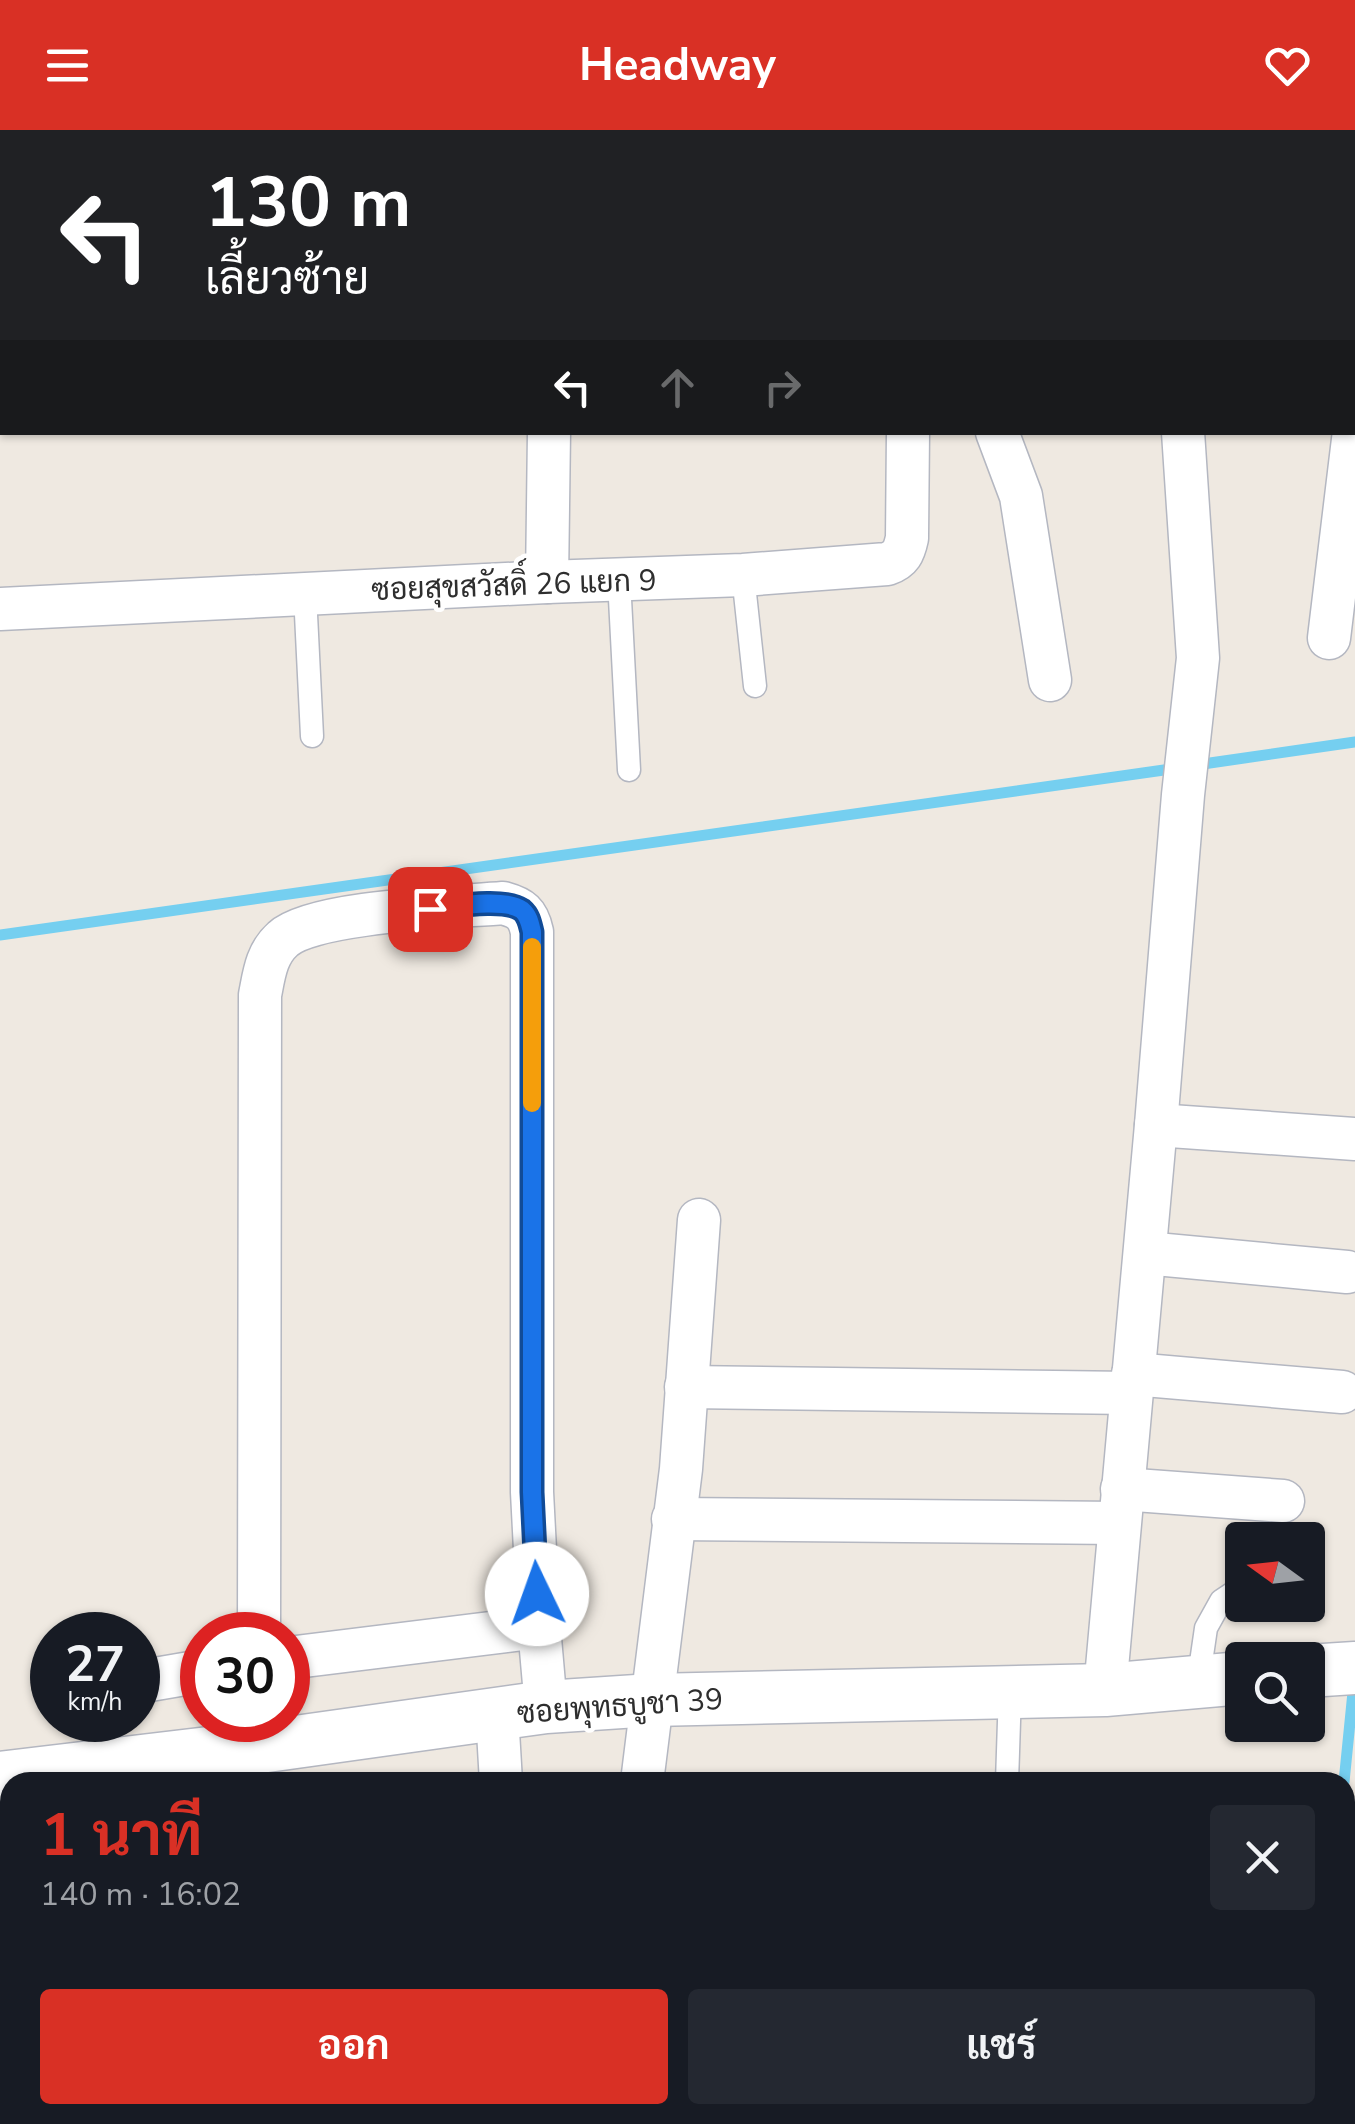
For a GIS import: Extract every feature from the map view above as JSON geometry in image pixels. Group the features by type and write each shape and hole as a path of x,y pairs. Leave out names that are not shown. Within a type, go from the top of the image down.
{"street":[{"path":"547,582 549,435"},
{"name":"ซอยสุขสวัสดิ์ 26 แยก 9","path":"0,610 743,576 887,564 904,552 907,538 908,435"},
{"path":"998,435 1021,496 1050,680"},
{"path":"1105,1690 1182,796 1198,658 1183,435"},
{"path":"1329,638 1354,435"},
{"path":"259,1612 260,996 266,963 283,938 310,926 366,915 503,904 524,912 532,932 532,1492 539,1628 504,1772"},
{"path":"1156,1125 1355,1138"},
{"path":"643,1772 680,1469 699,1220"},
{"path":"1145,1253 1346,1272"},
{"path":"686,1388 1132,1384 1342,1392"},
{"path":"674,1519 1283,1501"},
{"path":"310,1655 539,1628"},
{"path":"1325,1671 1355,1668"},
{"name":"ซอยพุทธบูชา 39","path":"310,1729 652,1700 1105,1690 1220,1681"},
{"name":"ซอยพุทธบูชา 39","path":"35,1772 212,1742"}],"lane":[{"path":"743,576 754,686"},
{"path":"619,580 629,770"},
{"path":"306,594 312,736"},
{"path":"1220,1681 1206,1628 1225,1599"},
{"path":"1007,1772 1010,1692"}],"waterway":[{"path":"1196,765 1355,742"},
{"path":"0,935 1178,768"},
{"path":"1345,1772 1354,1682"}],"slow traffic":[{"path":"532,947 532,1103"}],"route":[{"path":"430,909 503,904 524,912 532,932 532,1492 537,1594"}]}
